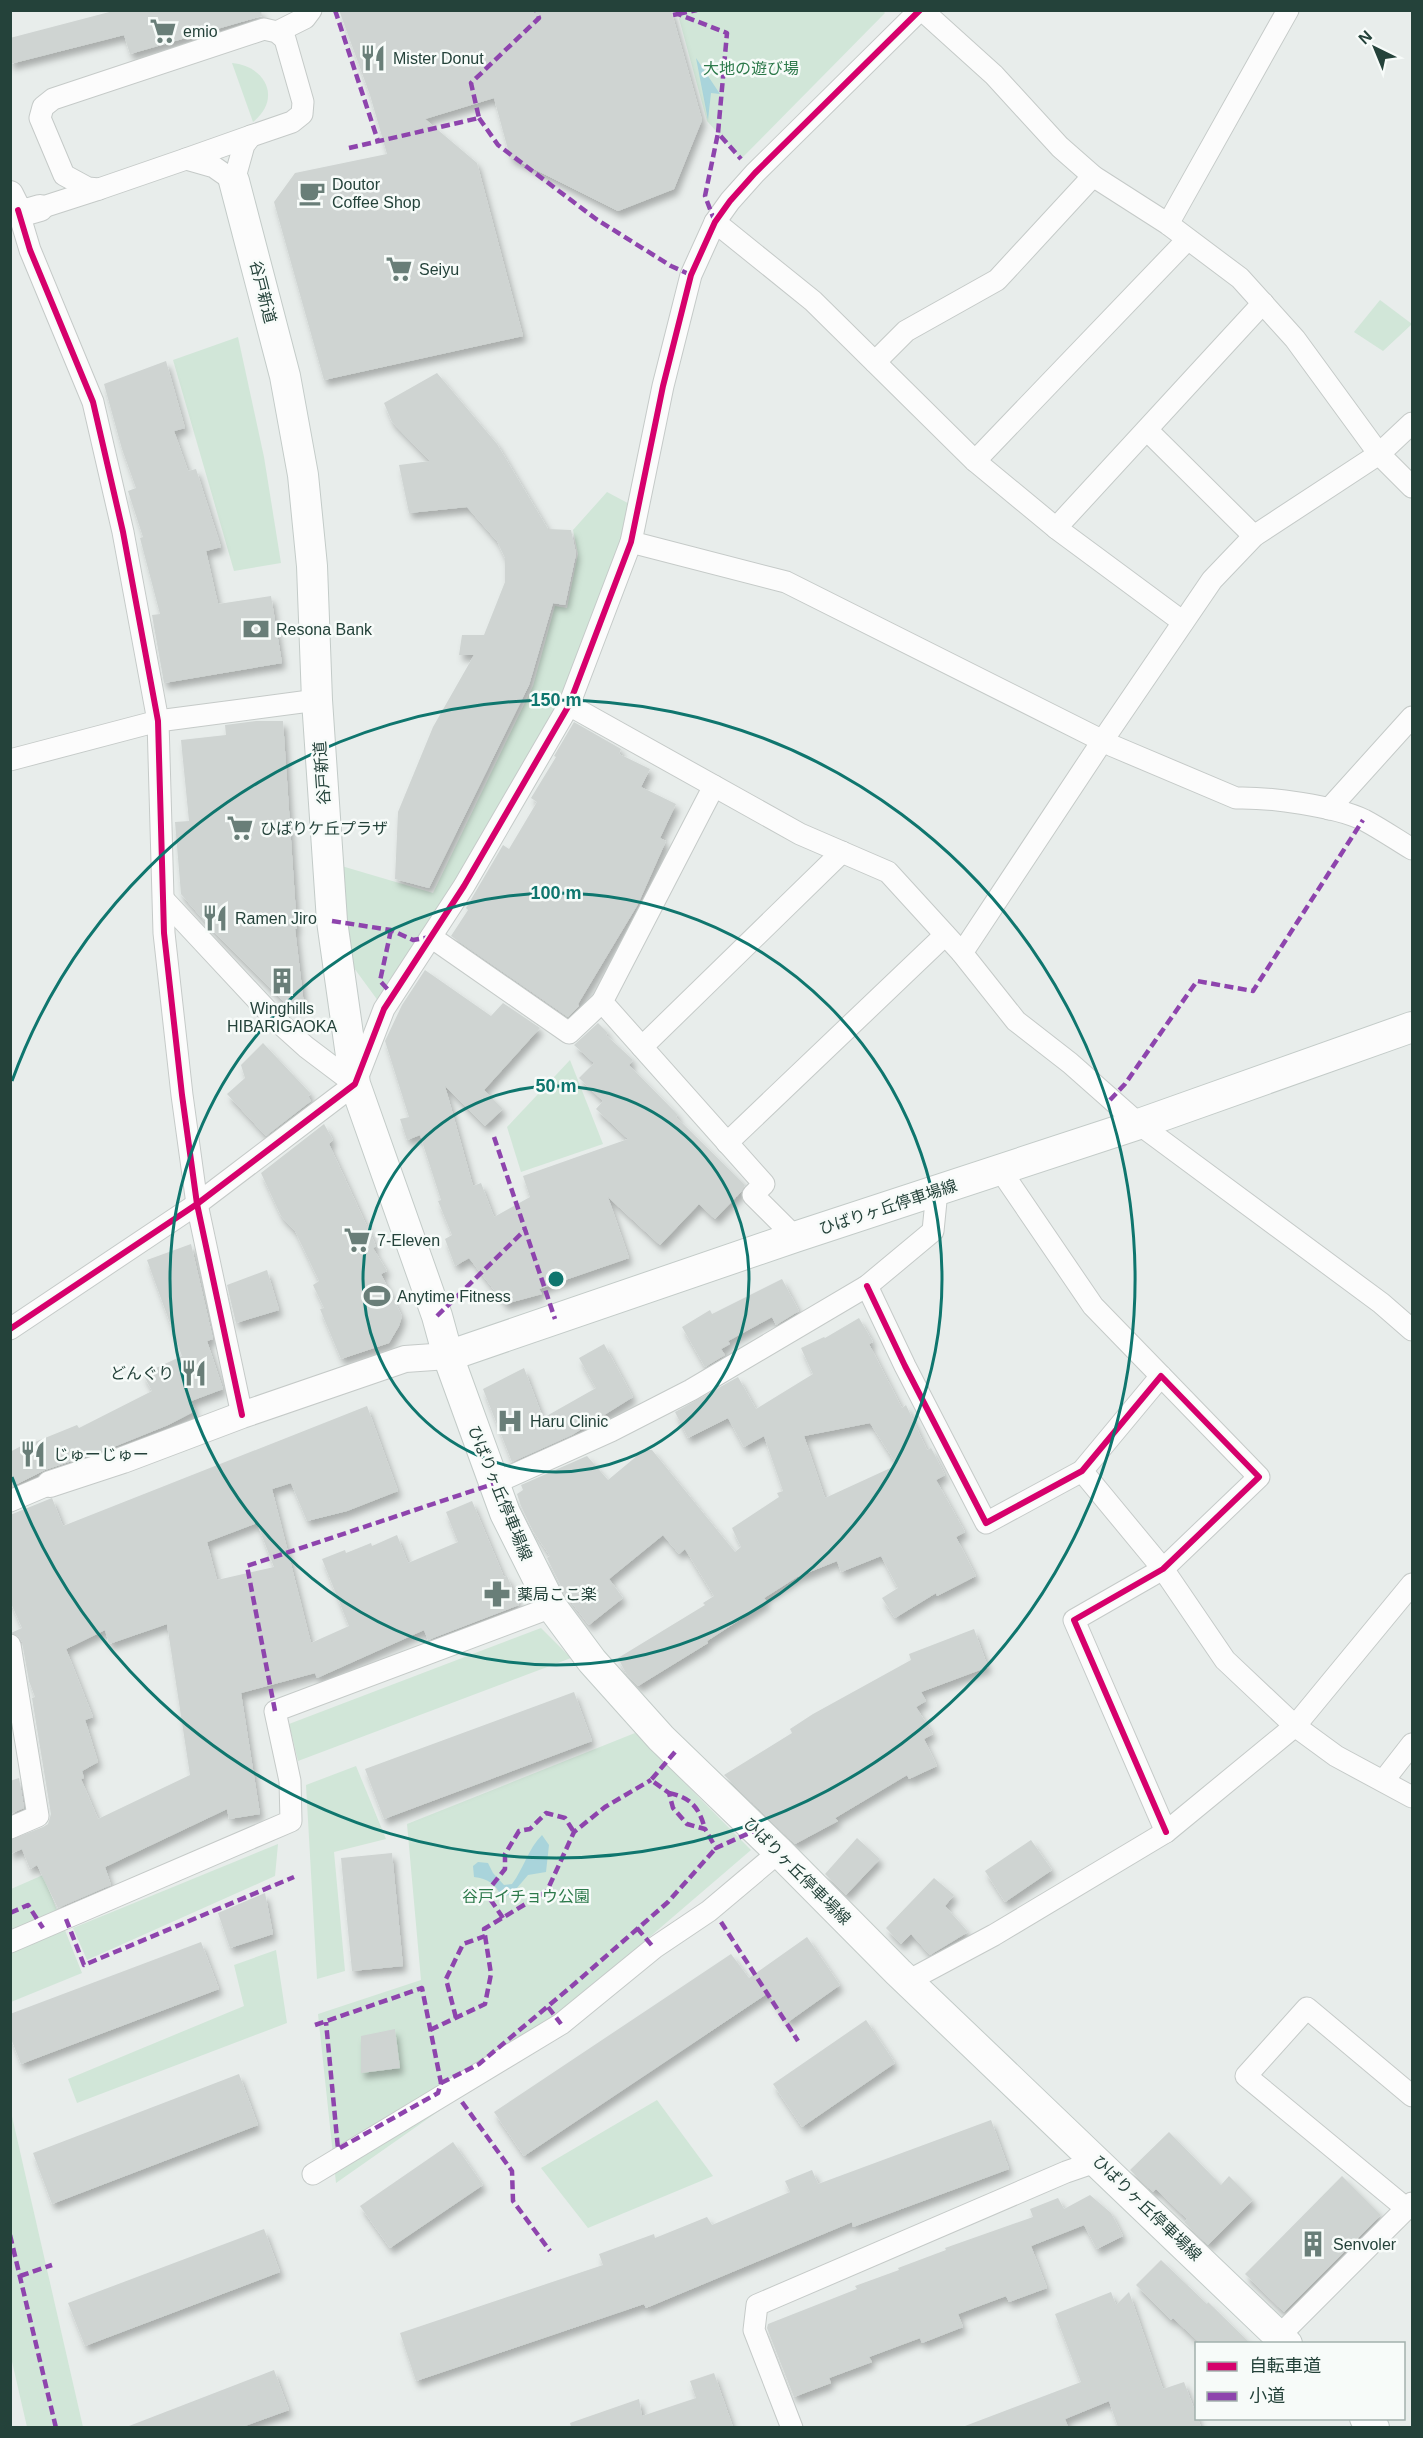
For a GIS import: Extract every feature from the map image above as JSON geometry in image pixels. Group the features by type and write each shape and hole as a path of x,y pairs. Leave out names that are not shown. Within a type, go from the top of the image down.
{"main road":[{"name":"谷戸新道","path":"234,181 285,376 303,475 312,566 317,700 332,921 355,1084 437,1316 448,1356"},
{"name":"ひばりヶ丘停車場線","path":"1283,2340 908,1981 632,1708 592,1661 552,1607 514,1533 493,1484 448,1356 795,1237 1001,1171 1413,1028"}],"street":[{"path":"277,32 305,18 311,10"},
{"path":"10,1329 197,1204 355,1084 384,1009 464,886 569,705 631,542 663,386 691,274 715,222 755,173 921,10 994,75 1060,147 1093,176 1168,224 1240,278 1295,339 1379,454 1413,487"},
{"path":"1168,224 1287,10"},
{"path":"23,204 99,189 292,122 302,114 303,102 285,39 277,32 264,29 53,99 43,107 40,118 64,175 88,188 99,189"},
{"path":"186,159 214,167 234,181 244,145 251,136"},
{"path":"23,204 48,204 59,189 64,175"},
{"path":"875,362 906,331 997,280 1093,176"},
{"path":"23,204 30,250 86,380 93,402 123,532 158,721 165,901 164,933 182,1095 197,1204 242,1415"},
{"path":"715,222 813,301 975,461 1056,528 1183,622"},
{"path":"975,461 1187,240"},
{"path":"1056,528 1263,303"},
{"path":"962,954 1102,740 1212,580 1254,536 1379,454 1413,423"},
{"path":"1147,430 1254,536"},
{"path":"631,542 786,582 1102,740 1236,798 1329,809 1363,820 1413,849"},
{"path":"10,760 158,721 317,700"},
{"path":"569,705 800,834 888,872 962,954 1016,1021 1070,1063 1139,1124 1381,1303 1413,1330"},
{"path":"1329,809 1413,717"},
{"path":"431,937 569,1033 602,1002 714,786"},
{"path":"642,1047 842,852"},
{"path":"165,901 276,1020 306,1047 355,1084"},
{"path":"727,1143 945,935"},
{"path":"602,1002 764,1184 753,1195 795,1237"},
{"path":"1001,1171 1093,1306 1259,1477 1163,1569 1074,1620 1166,1832"},
{"path":"493,1484 611,1431 690,1390 867,1286 933,1231 937,1191"},
{"path":"867,1286 905,1366 986,1523 1082,1471 1161,1376"},
{"path":"10,1502 50,1484 405,1359 448,1356"},
{"path":"1082,1471 1163,1569 1225,1660 1295,1726 1336,1756 1413,1797"},
{"path":"908,1981 994,1935 1166,1832 1295,1726 1413,1584"},
{"path":"10,1942 291,1821 290,1782 275,1711 552,1607"},
{"path":"10,1645 14,1697 38,1816 10,1827"},
{"path":"1384,1780 1413,1744"},
{"path":"313,2174 561,2024 654,1948 709,1911 779,1852"},
{"path":"1283,2340 1410,2206 1246,2076 1307,2008 1413,2096"},
{"path":"792,2427 754,2330 757,2305 1065,2172 1098,2162"}],"green space":[{"name":"大地の遊び場","path":"882,10 885,13 741,159 707,121 677,11"},
{"path":"232,63 254,70 266,85 267,104 253,122"},
{"path":"1380,300 1412,324 1383,351 1354,332"},
{"path":"238,337 264,457 281,563 234,571 173,360"},
{"path":"607,492 637,508 569,705 384,1009 335,942 328,862 433,893 533,686 555,606 567,608 578,554 573,530"},
{"path":"570,1060 603,1144 521,1172 507,1127"},
{"path":"541,1628 571,1658 298,1761 289,1724"},
{"name":"谷戸イチョウ公園","path":"635,1733 751,1850 483,2080 336,2183 318,2014 421,1980 407,1824"},
{"path":"356,1766 386,1839 334,1852 345,1971 317,1979 306,1785"},
{"path":"278,1844 275,1876 87,1960 73,1928"},
{"path":"43,1875 82,1973 11,2002 11,1889"},
{"path":"276,1950 287,2023 77,2103 68,2079 244,2006 234,1965"},
{"path":"657,2100 713,2176 588,2228 541,2168"},
{"path":"10,2112 83,2427 27,2427 10,2353"}],"water":[{"path":"696,58 720,94 711,93 708,120"},
{"path":"542,1835 549,1845 546,1872 528,1875 511,1895 501,1896 490,1882 474,1877 473,1866 478,1862 488,1863 493,1873 504,1885 512,1884 533,1846"}],"building":[{"path":"117,10 261,10 262,16 130,54 124,35 10,64 10,38"},
{"path":"339,10 671,10 702,120 674,189 618,211 510,157 494,98 425,119 477,163 523,336 324,380 274,202 295,173 387,154 370,95"},
{"path":"166,361 185,428 174,431 188,471 196,469 221,547 206,551 218,604 271,596 282,663 164,683 152,615 160,614 140,538 143,537 128,491 136,488 122,449 104,384"},
{"path":"437,373 497,444 548,529 571,530 576,554 565,605 553,603 529,685 429,888 395,879 398,812 433,727 474,655 459,655 462,635 484,635 505,582 505,558 497,541 467,507 409,513 399,465 430,461 392,422 384,403"},
{"path":"256,721 283,721 297,929 295,929 304,1005 289,1007 216,934 181,894 175,822 189,821 181,740 226,735 225,725"},
{"path":"574,722 621,749 619,754 650,769 641,787 676,804 660,838 666,841 638,904 578,1004 579,1006 568,1017 451,936 468,910 466,908 503,845 509,849 537,802 531,798"},
{"path":"425,970 491,1016 503,1003 540,1028 484,1090 503,1109 485,1126 445,1086 473,1186 481,1183 494,1217 530,1197 523,1176 628,1139 596,1109 603,1101 579,1078 594,1063 574,1045 598,1023 608,1033 606,1035 633,1060 629,1065 678,1115 676,1117 745,1185 741,1192 715,1219 699,1204 660,1245 608,1197 629,1258 539,1289 542,1294 505,1304 469,1258 455,1266 445,1239 452,1235 438,1201 441,1200 420,1135 407,1140 400,1119 409,1117 385,1041 402,1005"},
{"path":"263,1043 311,1094 308,1096 311,1101 266,1136 227,1094 245,1078 241,1065"},
{"path":"324,1124 333,1140 329,1144 376,1246 373,1248 387,1271 381,1274 402,1316 389,1343 341,1359 320,1309 324,1308 313,1285 319,1281 295,1231 281,1216 261,1173"},
{"path":"191,1244 213,1339 207,1341 223,1389 191,1401 195,1411 168,1425 111,1448 45,1470 13,1486 10,1481 10,1452 34,1439 35,1442 77,1425 79,1428 152,1391 143,1374 182,1356 147,1260"},
{"path":"267,1270 279,1310 236,1323 227,1285"},
{"path":"782,1279 799,1311 776,1325 772,1317 728,1341 730,1344 721,1349 725,1355 705,1367 682,1327 710,1310 712,1314"},
{"path":"859,1318 873,1342 869,1344 902,1408 906,1405 927,1450 931,1448 945,1475 936,1480 965,1532 956,1537 976,1576 937,1596 936,1593 895,1618 882,1598 898,1588 881,1556 841,1572 837,1561 797,1577 764,1598 767,1602 707,1641 708,1643 638,1686 626,1673 618,1658 705,1605 703,1603 714,1596 685,1549 679,1554 663,1535 609,1579 623,1598 589,1625 565,1594 547,1558 550,1556 533,1531 517,1494 523,1490 521,1485 587,1456 608,1480 644,1450 652,1450 735,1552 741,1547 732,1528 779,1497 777,1493 783,1491 764,1436 744,1447 728,1418 688,1438 675,1412 738,1377 756,1409 813,1374 801,1348 825,1338","holes":["870,1423 897,1465 825,1498 804,1436"]},
{"path":"604,1344 633,1397 572,1435 512,1462 483,1389 524,1368 543,1418 596,1388 579,1358"},
{"path":"367,1406 398,1491 347,1511 307,1521 291,1483 272,1489 311,1643 349,1626 322,1559 371,1543 372,1546 397,1535 408,1563 458,1542 446,1512 472,1501 504,1577 507,1576 519,1605 428,1640 424,1630 317,1678 315,1673 241,1693 260,1814 229,1819 227,1809 105,1867 111,1885 58,1908 37,1865 30,1869 22,1849 10,1854 10,1840 48,1824 51,1814 32,1698 35,1697 29,1681 22,1642 19,1637 11,1633 22,1628 10,1601 10,1515 52,1498 63,1526","holes":["257,1523 274,1567 217,1580 207,1542","167,1624 190,1775 98,1819 81,1779 84,1778 82,1771 98,1762 85,1720 93,1717 66,1649 105,1630 109,1644"]},
{"path":"974,1629 988,1667 921,1692 926,1701 916,1707 933,1734 924,1739 937,1766 909,1779 907,1775 835,1818 838,1821 795,1844 724,1775 792,1733 790,1729 813,1714 911,1660 909,1654"},
{"path":"574,1692 592,1741 384,1819 365,1769"},
{"path":"19,1778 24,1808 10,1814 10,1781"},
{"path":"857,1838 880,1859 846,1895 825,1874"},
{"path":"1031,1840 1052,1870 1005,1902 985,1871"},
{"path":"392,1853 403,1966 352,1971 341,1858"},
{"path":"934,1878 954,1895 945,1906 968,1932 930,1955 911,1934 901,1944 886,1928"},
{"path":"265,1893 273,1934 230,1948 218,1913"},
{"path":"807,1937 840,1985 788,2022 768,1993 524,2156 494,2112 731,1954 749,1978"},
{"path":"201,1942 219,1989 21,2064 10,2036 10,2014"},
{"path":"866,2020 895,2063 802,2127 773,2084"},
{"path":"395,2029 400,2068 361,2073 361,2036"},
{"path":"239,2074 258,2125 52,2204 33,2153"},
{"path":"991,2120 1009,2169 853,2227 852,2222 646,2308 644,2304 416,2381 400,2333 603,2265 599,2254 654,2234 655,2238 707,2217 712,2225 790,2192 785,2181 812,2170 818,2184"},
{"path":"1169,2132 1221,2185 1229,2176 1253,2200 1208,2245 1184,2222 1187,2219 1156,2189 1153,2192 1130,2170"},
{"path":"453,2142 483,2185 390,2248 360,2206"},
{"name":"Senvoler","path":"1342,2176 1381,2215 1284,2312 1245,2274"},
{"path":"1090,2195 1111,2213 1123,2236 1097,2249 1084,2225 1031,2246 1047,2288 1009,2302 1006,2296 958,2314 963,2327 922,2343 920,2338 869,2357 872,2362 829,2378 831,2383 794,2397 767,2328 768,2324 857,2289 855,2286 899,2270 898,2268 946,2250 945,2248 1033,2217 1030,2209 1058,2198 1064,2209"},
{"path":"264,2229 280,2272 85,2346 68,2303"},
{"path":"1161,2260 1249,2342 1199,2342 1173,2318 1171,2320 1136,2285"},
{"path":"1111,2292 1116,2305 1129,2292 1163,2389 1184,2382 1195,2411 1195,2420 1198,2420 1201,2427 1118,2427 1109,2401 1065,2419 1068,2427 966,2427 1081,2382 1055,2314"},
{"path":"274,2370 289,2410 242,2427 129,2427 129,2426"},
{"path":"714,2373 733,2427 571,2427 570,2423 639,2399 642,2416 696,2398 690,2381"}],"marked path":[{"path":"335,10 378,141"},
{"path":"349,148 479,118 471,83 539,18 536,10"},
{"path":"678,14 697,10"},
{"path":"673,15 678,14 727,33 718,133 741,159"},
{"path":"479,118 498,145 596,219 671,266 691,275"},
{"path":"715,222 705,196 718,133"},
{"path":"1110,1100 1125,1084 1197,981 1253,991 1363,820"},
{"path":"332,921 391,930 413,940 431,937"},
{"path":"391,930 380,981 393,995"},
{"path":"494,1137 555,1319"},
{"path":"437,1316 526,1229"},
{"path":"275,1711 247,1566 493,1484"},
{"path":"675,1752 651,1780 669,1793 673,1808 687,1824 705,1829 716,1848 756,1830"},
{"path":"430,2030 485,2004 491,1974 484,1929 547,1891 574,1832 605,1807 651,1780"},
{"path":"669,1793 689,1801 700,1815 705,1829"},
{"path":"503,1918 486,1893 505,1869 505,1854 519,1831 530,1829 546,1813 565,1818 574,1832"},
{"path":"441,2083 479,2064 572,1986 668,1902 716,1848"},
{"path":"66,1919 84,1965 294,1877"},
{"path":"10,1913 28,1905 43,1928"},
{"path":"721,1922 798,2041"},
{"path":"637,1928 654,1948"},
{"path":"456,2018 446,1979 463,1944 485,1936"},
{"path":"315,2025 422,1988 441,2083 438,2093 338,2149 326,2022"},
{"path":"548,2007 561,2024"},
{"path":"462,2102 512,2171 513,2201 550,2251"},
{"path":"10,2235 56,2428"},
{"path":"20,2276 52,2265"}],"cycle path":[{"path":"10,1329 197,1204 355,1084 384,1009 464,886 569,705 631,542 663,386 691,275 715,222 755,173 920,10"},
{"path":"18,210 30,250 93,402 123,532 158,721 164,933 182,1095 197,1204 242,1415"},
{"path":"867,1286 905,1366 986,1523 1082,1471 1161,1376 1259,1477 1163,1569 1074,1620 1166,1832"}],"place":[{"name":"emio","path":"163,31"},
{"name":"Mister Donut","path":"373,58"},
{"name":"Doutor Coffee Shop","path":"312,193"},
{"name":"Seiyu","path":"399,269"},
{"name":"Resona Bank","path":"256,629"},
{"name":"ひばりケ丘プラザ","path":"240,828"},
{"name":"Ramen Jiro","path":"215,918"},
{"name":"Winghills HIBARIGAOKA","path":"282,981"},
{"name":"7-Eleven","path":"357,1240"},
{"name":"Anytime Fitness","path":"377,1296"},
{"name":"どんぐり","path":"194,1373"},
{"name":"Haru Clinic","path":"510,1421"},
{"name":"じゅーじゅー","path":"33,1454"},
{"name":"薬局ここ楽","path":"497,1594"},
{"name":"Senvoler","path":"1313,2244"}]}
